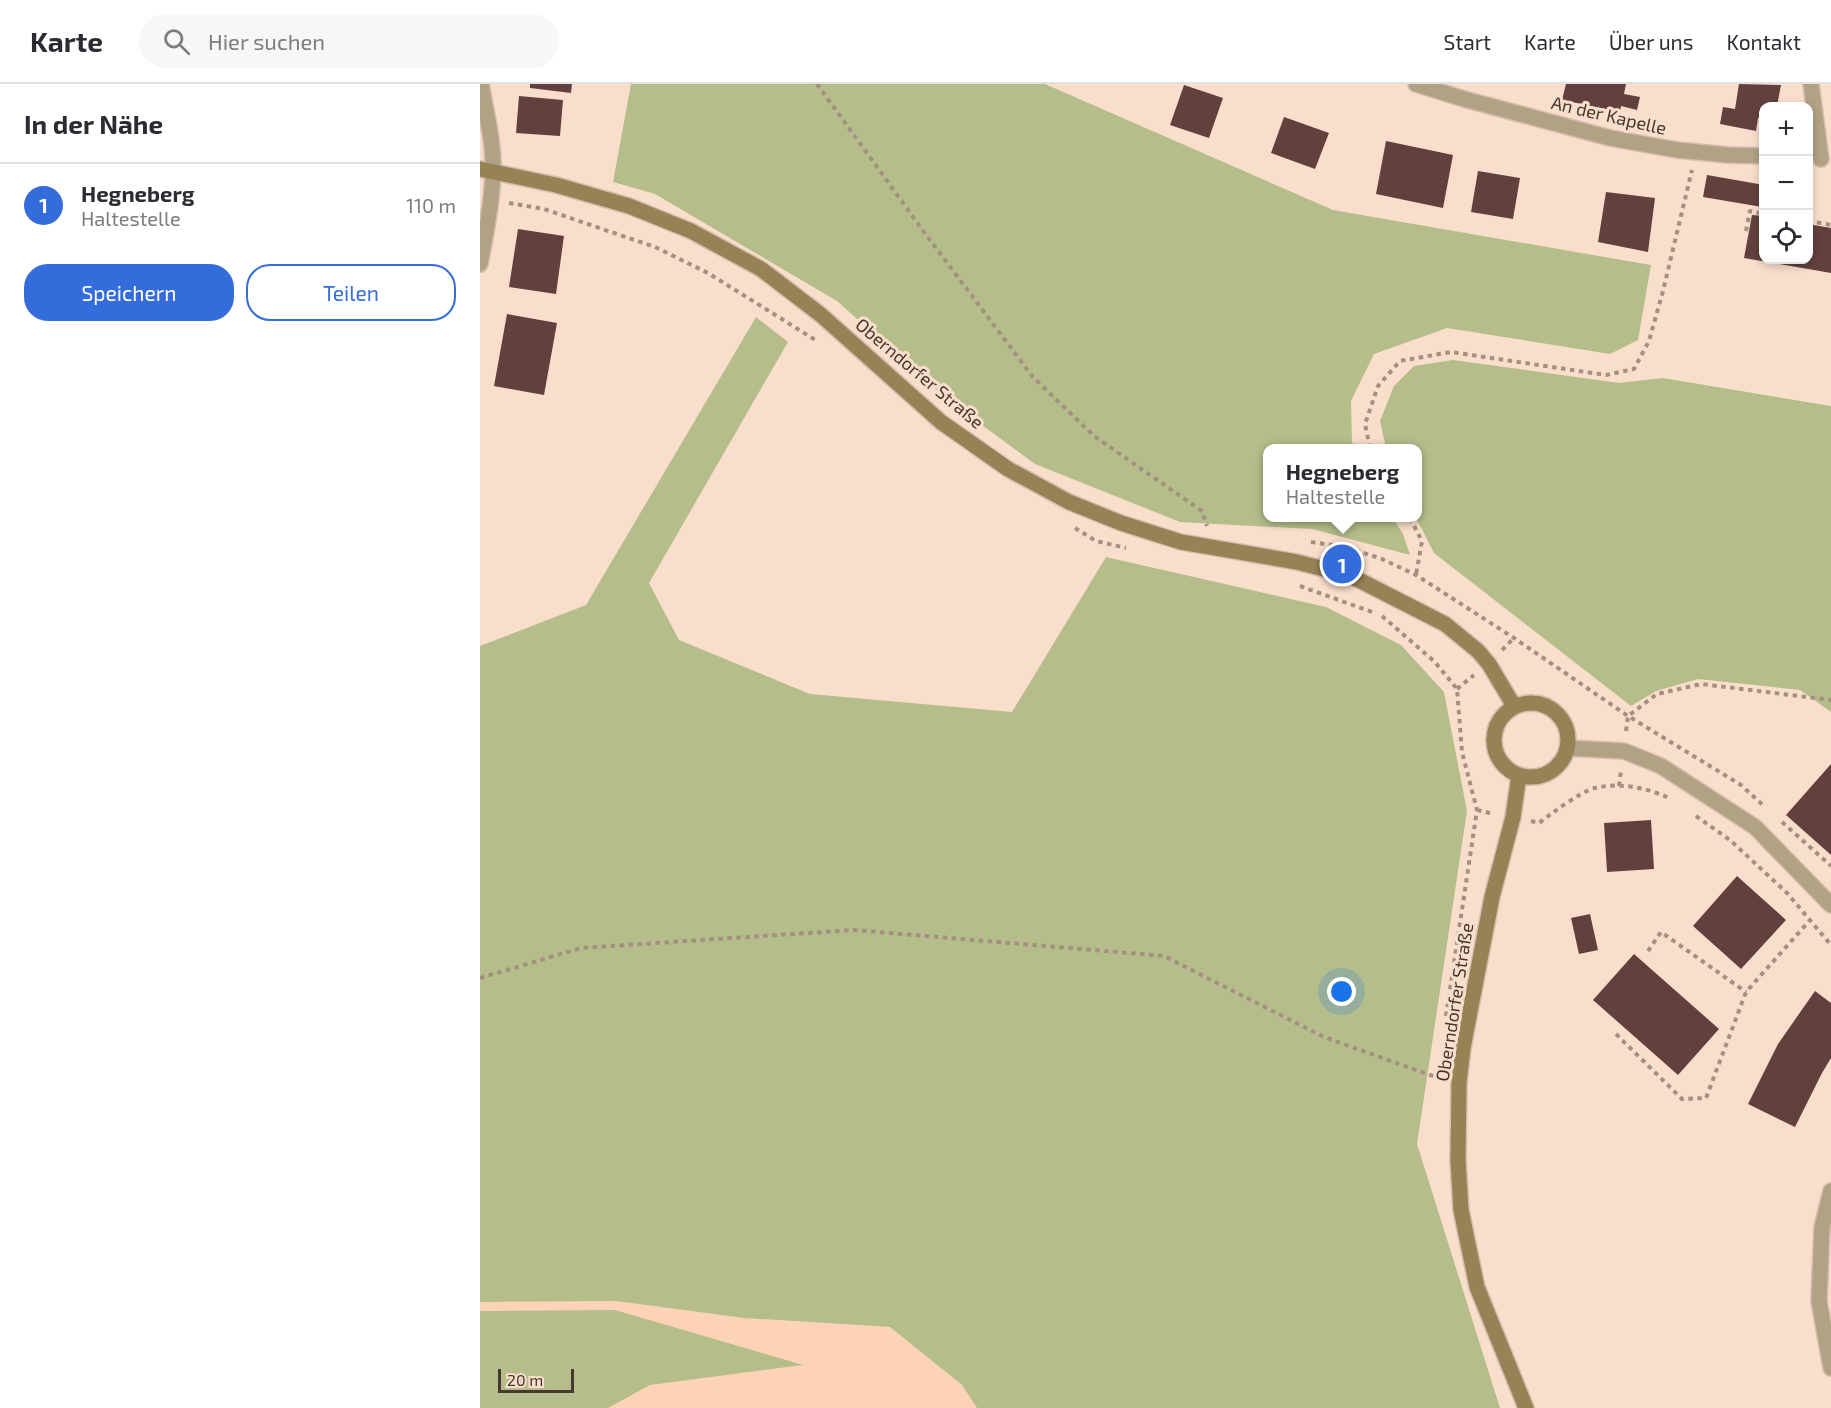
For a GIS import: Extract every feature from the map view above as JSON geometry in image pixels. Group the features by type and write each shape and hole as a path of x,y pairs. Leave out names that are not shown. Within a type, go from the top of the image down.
{"street":[{"path":"480,264 490,200 487,170 491,138 481,84"},
{"name":"An der Kapelle","path":"1416,84 1610,138 1696,152 1759,156"},
{"path":"1811,84 1820,159"},
{"name":"Oberndorfer Straße","path":"487,170 556,184 629,206 691,231 760,269 821,315 941,422 1008,469 1068,502 1121,523 1181,542 1297,562 1351,576 1445,624 1478,651 1514,706"},
{"path":"1537,703 1558,714 1565,724 1568,736 1567,748 1563,759 1554,769 1543,775 1531,777 1519,775 1499,760 1494,748 1493,736 1503,714 1514,706 1537,703"},
{"path":"1567,748 1624,751 1660,765 1755,827 1831,905"},
{"name":"Oberndorfer Straße","path":"1519,775 1513,817 1492,897 1463,1048 1459,1083 1458,1160 1461,1210 1477,1287 1526,1408"},
{"path":"1831,1191 1822,1227 1819,1301 1831,1368"}],"path":[{"path":"817,84 917,223 1032,376 1094,436 1202,511 1209,533"},
{"path":"1369,444 1365,424 1378,386 1400,361 1451,352 1606,375 1634,369 1649,341 1664,291 1696,152"},
{"path":"490,200 544,209 655,247 708,273 824,345"},
{"path":"1746,231 1750,211 1759,213"},
{"path":"1813,221 1831,223"},
{"path":"1412,522 1422,541 1416,576 1514,638 1628,716 1741,785 1765,807"},
{"path":"1066,523 1096,541 1128,549"},
{"path":"1289,584 1380,615 1435,663 1456,689"},
{"path":"1628,716 1657,694 1701,684 1831,700"},
{"path":"1477,810 1539,823 1558,808 1594,788 1619,786 1652,790 1675,801"},
{"path":"1693,814 1730,840 1787,893 1831,945"},
{"path":"1774,814 1831,866"},
{"path":"1616,1034 1682,1099 1706,1098 1746,992 1810,920"},
{"path":"480,978 580,948 854,930 1164,956 1324,1037 1439,1079"},
{"path":"1648,951 1661,932 1746,992"}],"shaded area":[{"path":"616,1301 744,1318 890,1327 962,1385 977,1408 480,1408 480,1302"}],"green space":[{"path":"631,84 1045,84 1333,210 1651,265 1638,340 1610,354 1447,328 1374,354 1351,401 1353,444 1263,444 1263,522 1396,522 1403,534 1410,555 1312,529 1180,522 1035,464 948,400 837,301 655,194 613,182"},
{"path":"756,317 788,342 649,583 679,640 810,694 1012,712 1106,557 1326,607 1401,645 1444,692 1467,811 1417,1144 1500,1408 977,1408 962,1385 890,1327 744,1318 616,1301 480,1302 480,646 586,605"},
{"path":"1453,360 1619,383 1663,378 1831,406 1831,712 1800,690 1698,679 1656,691 1631,706 1434,553 1418,522 1422,522 1422,444 1385,444 1380,421 1394,386 1414,366"},
{"path":"615,1310 803,1365 650,1385 608,1408 480,1408 480,1311"}],"building":[{"path":"530,84 572,84 571,93 530,88"},
{"path":"1566,84 1626,84 1624,94 1640,97 1637,110 1621,106 1620,112 1562,100"},
{"path":"1739,84 1781,85 1778,102 1759,102 1756,131 1720,124 1723,107 1735,109"},
{"path":"1184,85 1223,98 1209,138 1170,125"},
{"path":"519,96 563,100 560,136 516,133"},
{"path":"1284,117 1329,133 1315,169 1271,153"},
{"path":"1386,141 1453,155 1443,208 1376,194"},
{"path":"1478,171 1520,178 1513,219 1471,212"},
{"path":"1707,175 1759,184 1759,206 1703,197"},
{"path":"1606,192 1655,198 1648,252 1598,242"},
{"path":"1752,215 1759,216 1759,261 1744,258"},
{"path":"1813,225 1831,228 1831,273 1779,264 1813,264"},
{"path":"518,229 564,236 556,294 509,287"},
{"path":"507,314 557,323 544,395 494,386"},
{"path":"1831,764 1831,855 1786,815"},
{"path":"1651,820 1654,869 1607,872 1604,823"},
{"path":"1737,876 1786,920 1741,969 1693,926"},
{"path":"1590,914 1598,950 1579,954 1571,918"},
{"path":"1634,954 1719,1029 1678,1075 1593,1000"},
{"path":"1815,991 1831,1003 1831,1058 1795,1127 1748,1104 1778,1044"}],"place":[{"name":"Hegneberg","path":"1342,564"}]}
